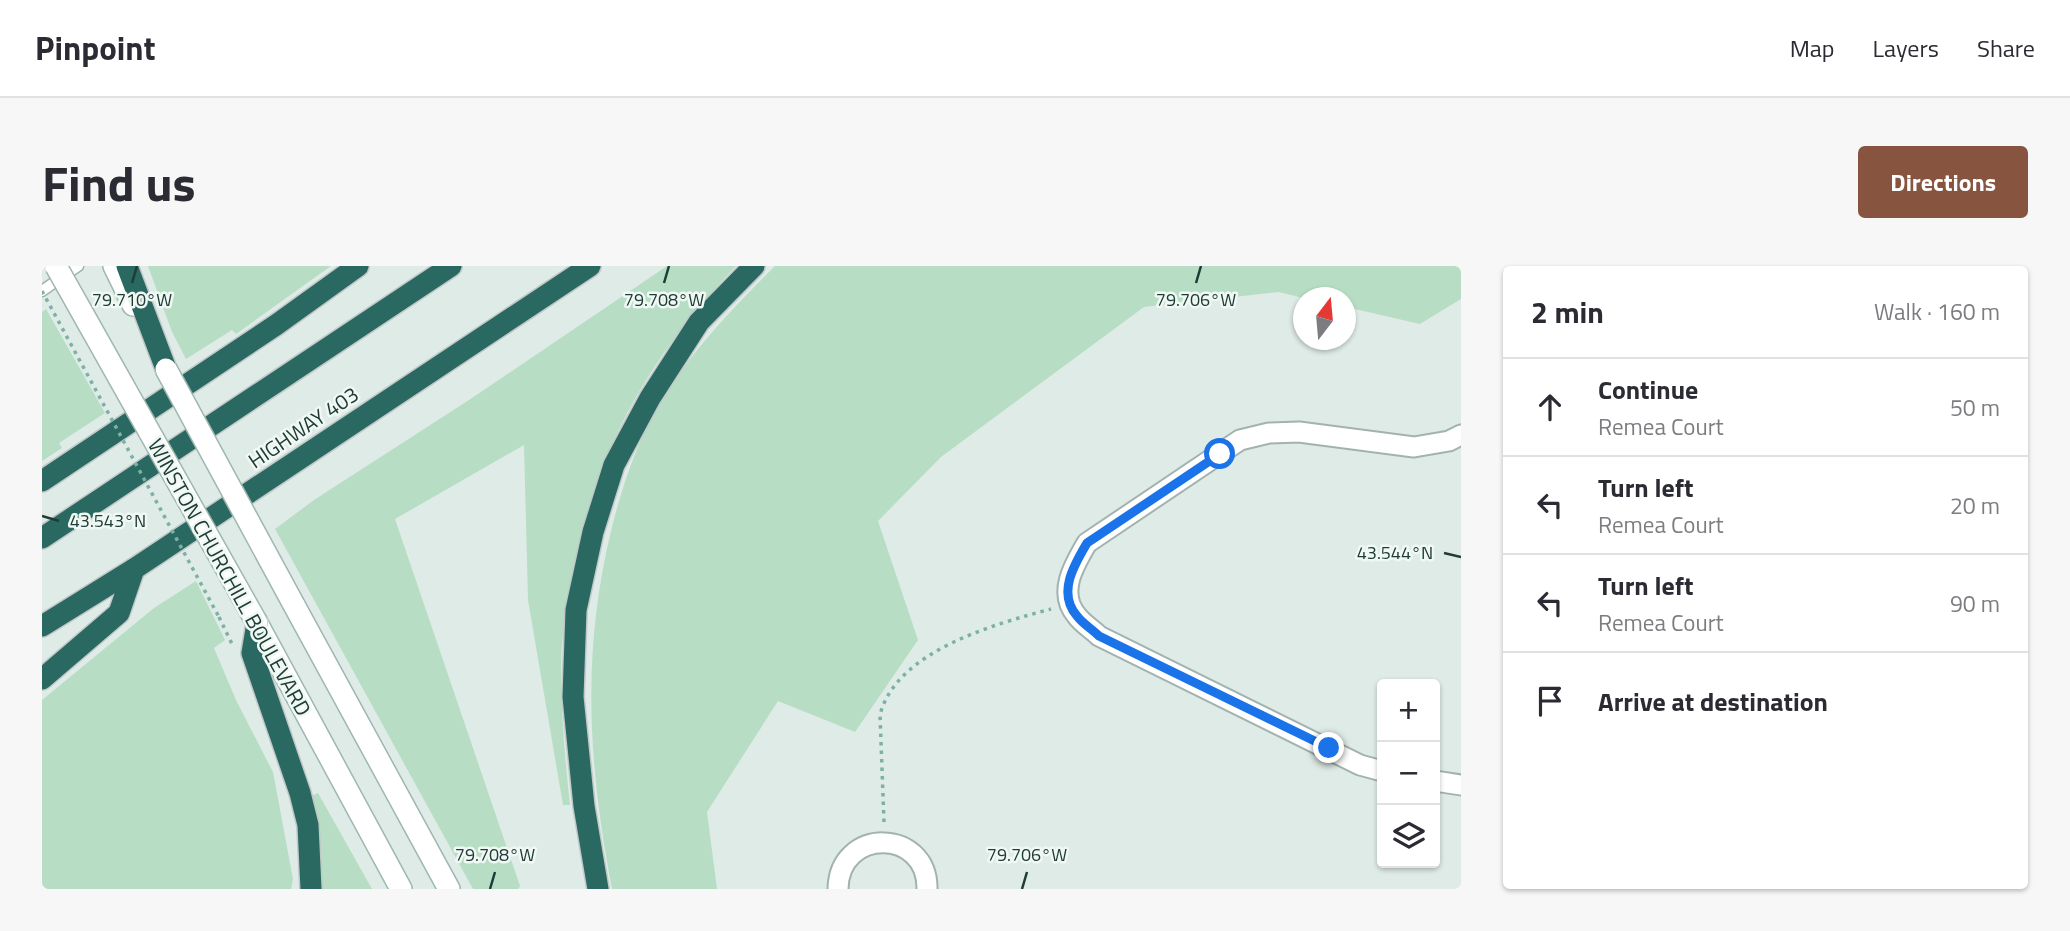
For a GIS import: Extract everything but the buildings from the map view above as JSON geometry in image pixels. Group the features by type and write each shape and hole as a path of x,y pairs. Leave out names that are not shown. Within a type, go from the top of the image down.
{"highway":[{"path":"127,266 166,369"},
{"path":"42,481 276,326 358,266"},
{"path":"42,538 451,266"},
{"name":"HIGHWAY 403","path":"42,626 134,569 590,266"},
{"path":"598,889 584,806 573,696 576,610 593,532 614,466 650,398 699,322 754,266"},
{"path":"42,679 119,613 134,569"},
{"path":"257,623 252,653 300,793 308,825 311,889"}],"main road":[{"name":"WINSTON CHURCHILL BOULEVARD","path":"56,266 257,623 401,889"},
{"name":"WINSTON CHURCHILL BOULEVARD","path":"114,266 166,369 449,889"}],"street":[{"path":"1377,770 1360,765 1099,636 1075,615 1066,589 1074,565 1087,543 1240,440 1269,433 1299,432 1414,447 1448,441 1461,435"},
{"path":"1440,782 1461,785"},
{"path":"838,889 847,859 858,849 872,843 886,842 901,846 913,854 922,866 927,889"}],"lane":[{"path":"42,291 78,266"}],"path":[{"path":"42,291 219,617"},
{"path":"886,842 880,715 884,701 925,657 995,625 1071,604"}],"green space":[{"path":"148,266 331,266 236,334 232,330 186,359 172,332"},
{"path":"667,266 736,266 675,338 649,375 608,453 592,495 570,587 562,647 563,719 570,805 563,805 528,600 524,445 395,519 520,886 518,889 473,889 275,529 314,500 472,398"},
{"path":"775,266 1461,266 1461,299 1420,324 1356,309 1356,287 1293,287 1293,296 1279,292 1144,307 941,457 878,521 918,640 855,732 778,701 707,812 717,889 612,889 598,797 591,708 592,663 602,573 622,491 650,422 680,373 732,310"},
{"path":"46,309 105,413 59,443 62,448 42,461 42,312"},
{"path":"196,581 225,640 214,648 236,700 273,772 293,879 291,889 42,889 42,700 154,608"},
{"path":"318,793 372,889 320,889 311,796"}],"route":[{"path":"1220,454 1087,543 1074,565 1066,589 1075,615 1099,636 1329,748"}]}
